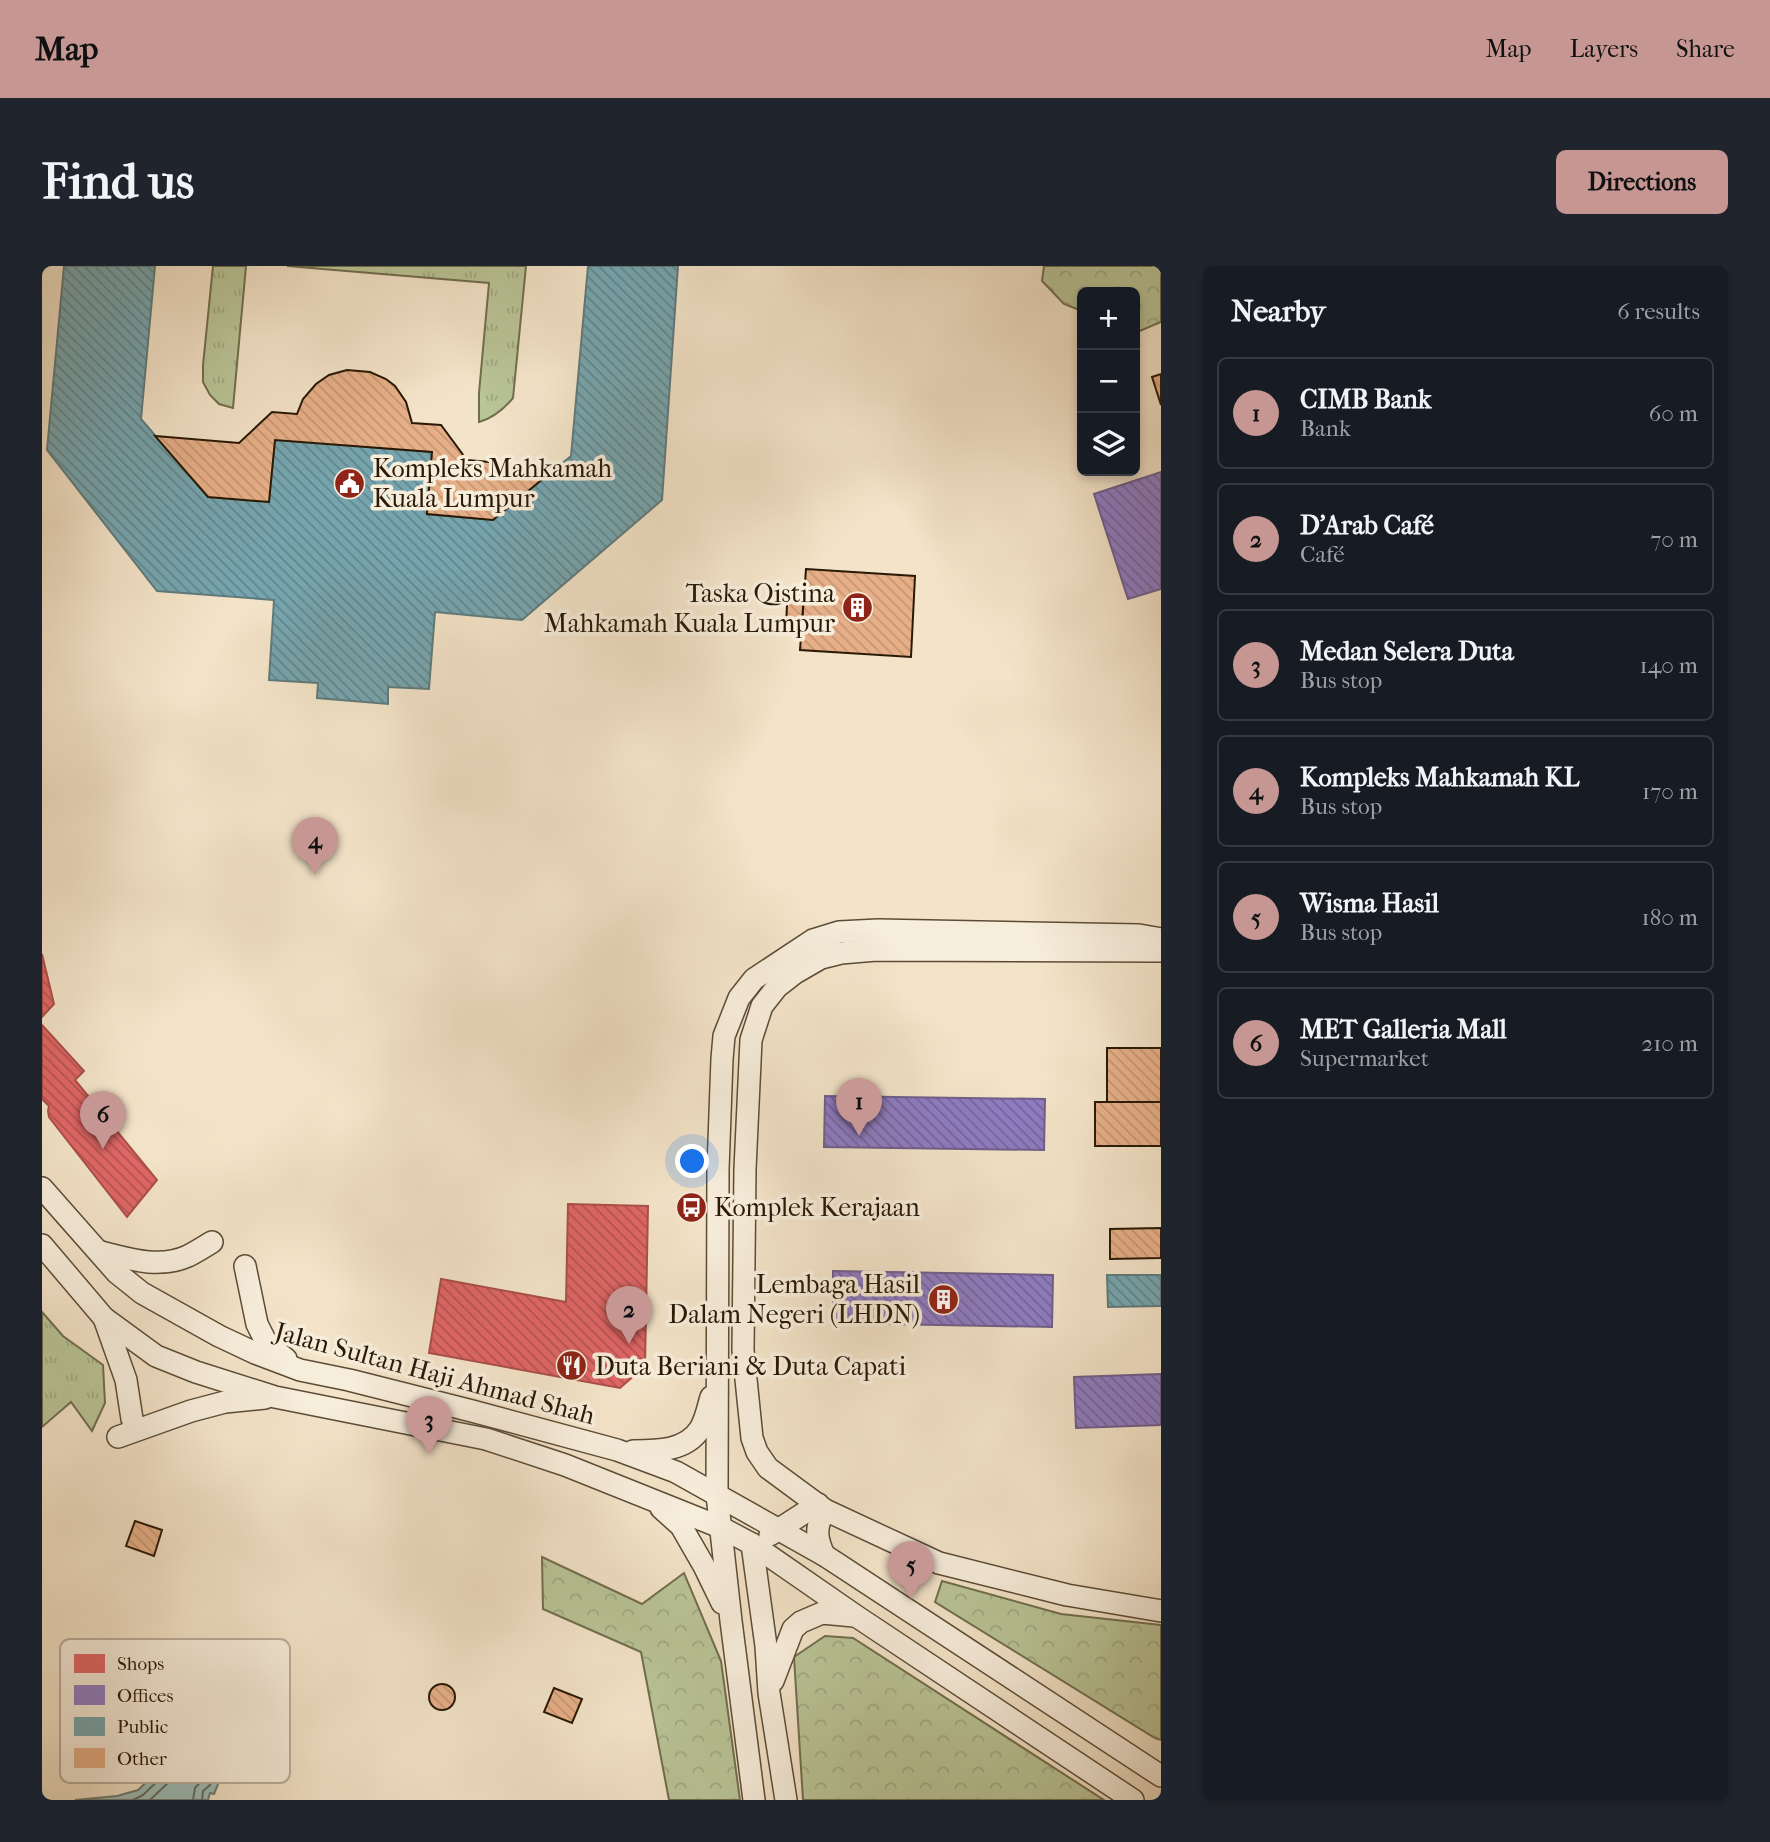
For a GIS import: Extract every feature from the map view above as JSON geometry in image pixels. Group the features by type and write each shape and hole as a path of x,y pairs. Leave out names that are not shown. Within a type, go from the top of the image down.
{"street":[{"path":"754,1800 718,1495 716,1379 722,1059 724,1035 739,999 754,979 813,940 839,932 878,930 1139,935 1161,939"},
{"path":"1161,951 876,950 841,953 821,958 795,973 778,987 762,1006 751,1040 745,1169 743,1350 752,1438 757,1452 768,1468 822,1507 939,1563 1067,1595 1161,1611"},
{"name":"Jalan Sultan Haji Ahmad Shah","path":"42,1188 117,1273 142,1293 219,1336 300,1370 472,1411 617,1450 676,1472 824,1555 1161,1776"},
{"path":"100,1252 140,1262 166,1262 186,1257 212,1242"},
{"name":"Jalan Sultan Haji Ahmad Shah","path":"42,1245 104,1318 156,1356 275,1397 486,1439 565,1465 720,1527 752,1544 1133,1800"},
{"path":"245,1266 257,1325 267,1344 300,1370"},
{"path":"104,1318 126,1380 132,1419"},
{"path":"617,1450 662,1450 693,1438 705,1418 716,1379"},
{"path":"118,1437 225,1402 275,1397"},
{"path":"648,1497 681,1526 705,1566 731,1621"},
{"path":"786,1800 769,1693 766,1646 752,1544 822,1507"},
{"path":"822,1507 817,1532 818,1543 824,1555"},
{"path":"769,1693 793,1629 822,1612 856,1616"}],"green space":[{"path":"213,266 246,266 233,408 219,404 203,382"},
{"path":"287,266 526,266 513,398 498,413 479,422 489,283"},
{"path":"1044,266 1161,266 1161,322 1140,331 1140,287 1077,287 1077,309 1064,304 1042,281"},
{"path":"42,1312 63,1336 103,1365 105,1403 92,1431 71,1402 42,1427"},
{"path":"542,1557 642,1604 684,1573 721,1661 740,1800 669,1800 641,1652 543,1609"},
{"path":"942,1581 1061,1614 1161,1625 1161,1740 935,1602"},
{"path":"825,1636 853,1638 1104,1800 803,1800 794,1657"}],"water":[{"path":"145,1783 218,1783 208,1800 75,1800 117,1796 138,1790"}],"building: Shops":[{"path":"42,954 54,1004 42,1017"},
{"path":"42,1025 84,1071 75,1080 157,1180 127,1217 49,1117 49,1106 42,1099"},
{"path":"568,1204 648,1206 645,1366 620,1388 429,1353 441,1279 566,1302"}],"building: Offices":[{"path":"1161,472 1161,589 1128,599 1094,494"},
{"path":"825,1096 1045,1099 1044,1150 824,1147"},
{"name":"Lembaga Hasil Dalam Negeri (LHDN)","path":"833,1271 1053,1275 1052,1327 833,1323"},
{"path":"1161,1374 1161,1425 1076,1428 1074,1377"}],"building: Public":[{"name":"Kompleks Mahkamah Kuala Lumpur","path":"64,266 155,266 141,419 208,497 269,502 275,440 432,452 427,514 493,520 571,456 588,266 678,266 662,500 522,620 435,612 429,689 388,687 388,704 317,698 318,683 269,680 274,600 157,591 47,450"},
{"path":"1107,1275 1161,1275 1161,1306 1108,1307"}],"building: Other":[{"path":"347,370 370,372 386,379 395,386 406,402 412,423 441,425 467,460 556,468 493,520 427,514 432,452 275,440 269,502 208,497 155,436 239,443 272,412 297,414 303,399 316,384 329,375"},
{"path":"1161,374 1161,405 1152,377"},
{"name":"Taska Qistina Mahkamah Kuala Lumpur","path":"806,569 915,576 911,657 800,650"},
{"path":"788,591 804,592 802,623 786,622"},
{"path":"1107,1048 1161,1048 1161,1102 1107,1102"},
{"path":"1095,1102 1161,1102 1161,1146 1095,1146"},
{"path":"1161,1228 1161,1258 1110,1259 1110,1229"},
{"path":"135,1521 162,1530 154,1556 126,1546"},
{"path":"442,1684 451,1688 455,1697 451,1706 442,1710 433,1706 429,1697 433,1688"},
{"path":"554,1688 582,1699 572,1723 544,1712"}],"place":[{"name":"Kompleks Mahkamah Kuala Lumpur","path":"350,483"},
{"name":"Taska Qistina Mahkamah Kuala Lumpur","path":"858,608"},
{"name":"Kompleks Mahkamah KL","path":"315,875"},
{"name":"CIMB Bank","path":"859,1136"},
{"name":"MET Galleria Mall","path":"103,1149"},
{"name":"Komplek Kerajaan","path":"691,1207"},
{"name":"Lembaga Hasil Dalam Negeri (LHDN)","path":"943,1299"},
{"name":"D'Arab Café","path":"629,1344"},
{"name":"Duta Beriani & Duta Capati","path":"572,1366"},
{"name":"Medan Selera Duta","path":"429,1454"},
{"name":"Wisma Hasil","path":"911,1599"}]}
